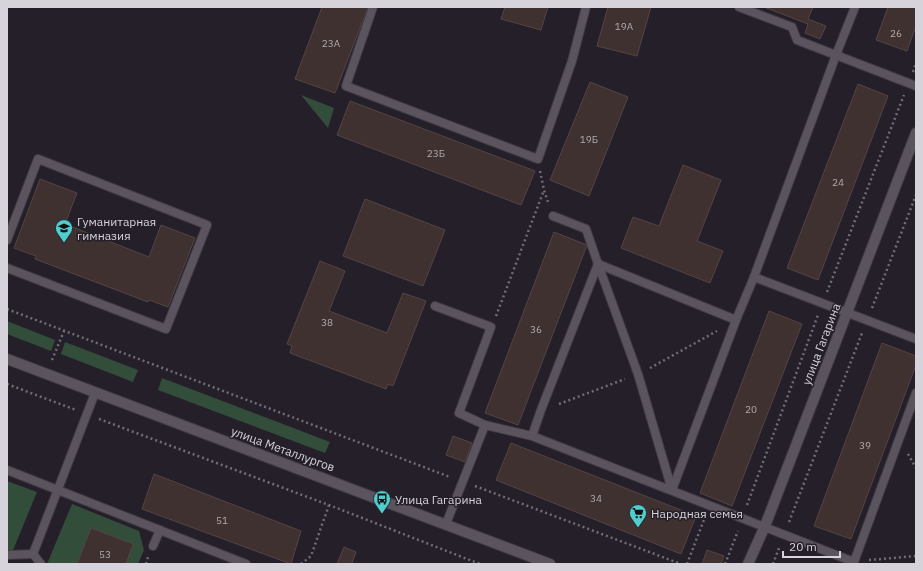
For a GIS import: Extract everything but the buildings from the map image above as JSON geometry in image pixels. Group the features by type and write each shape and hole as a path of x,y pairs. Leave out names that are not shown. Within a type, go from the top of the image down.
{"street":[{"name":"улица Гагарина","path":"748,564 765,526 916,133"},
{"name":"улица Металлургов","path":"7,359 550,564"}],"lane":[{"path":"373,7 346,86 538,159 572,61 586,7"},
{"path":"739,7 792,27 797,40 916,86"},
{"path":"672,490 736,320 754,277 855,7"},
{"path":"7,240 38,159 207,225 166,329 7,268"},
{"path":"553,216 586,229 638,374 672,490"},
{"path":"598,264 736,320"},
{"path":"532,436 598,264"},
{"path":"754,277 916,339"},
{"path":"435,306 491,327 459,413 485,425 532,436 857,563 916,393"},
{"path":"32,554 95,393"},
{"path":"446,524 485,425"},
{"path":"7,470 246,564"},
{"path":"152,546 160,530"},
{"path":"7,555 32,554"},
{"path":"32,554 41,564"}],"path":[{"path":"538,159 544,190 553,216"},
{"path":"491,327 544,190"},
{"path":"773,564 916,195"},
{"path":"7,310 681,564"},
{"path":"7,384 480,564"},
{"path":"687,564 710,505"},
{"path":"300,564 311,556 329,506"},
{"path":"857,563 916,556"}],"green space":[{"path":"301,95 334,108 328,128"},
{"path":"7,321 55,340 51,351 7,334"},
{"path":"65,342 138,370 133,382 61,354"},
{"path":"162,378 330,442 325,453 158,390"},
{"path":"7,481 37,492 11,555 7,555"},
{"path":"72,504 139,531 144,550 138,564 126,564 133,544 91,528 77,564 47,564"}],"place":[{"name":"Гуманитарная гимназия","path":"64,243"},
{"name":"Улица Гагарина","path":"382,514"},
{"name":"Народная семья","path":"638,528"}]}
